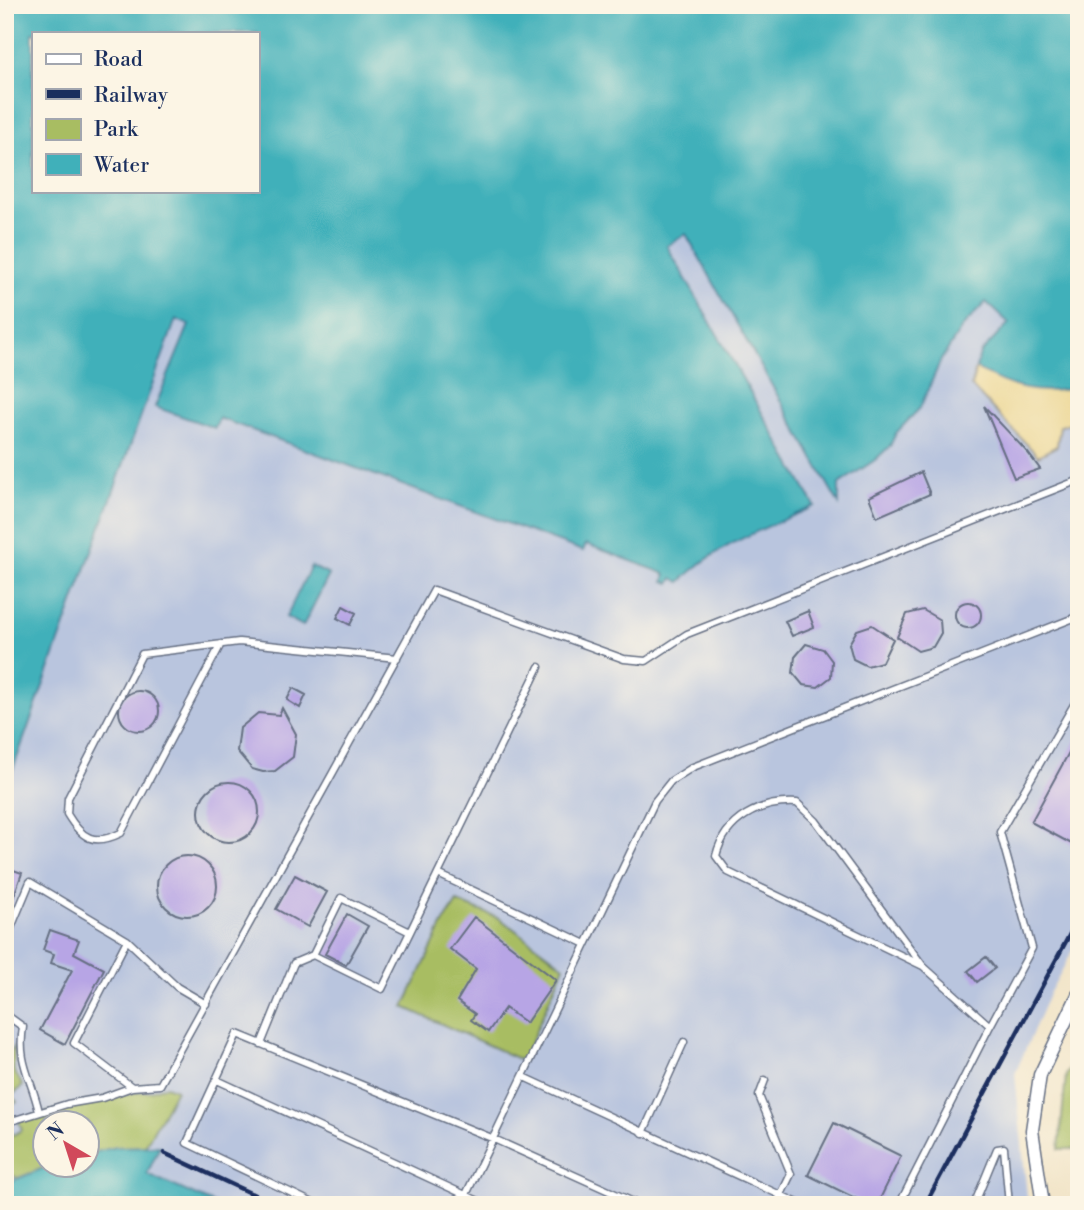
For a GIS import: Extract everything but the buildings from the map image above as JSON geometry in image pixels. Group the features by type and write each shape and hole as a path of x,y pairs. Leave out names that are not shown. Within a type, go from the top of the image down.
{"street":[{"path":"1043,1205 1032,1130 1040,1074 1079,993"}],"lane":[{"path":"57,1108 102,1098 132,1087 160,1085 434,590 624,659 646,661 687,634 1079,480"},
{"path":"461,1205 655,802 671,781 693,767 1079,616"},
{"path":"221,645 121,833 104,841 85,837 67,814 68,798 142,654 239,642 397,658"},
{"path":"313,955 382,989 539,667"},
{"path":"899,1205 1032,947 1000,832 1079,696"},
{"path":"923,966 728,872 716,856 721,837 737,819 776,802 797,803 816,821 923,966 990,1026"},
{"path":"438,874 586,944"},
{"path":"5,942 30,882 127,940 177,987 206,1004"},
{"path":"261,1044 294,963 313,955 341,898 410,932"},
{"path":"127,940 74,1043 132,1087"},
{"path":"5,1014 23,1027 22,1062 26,1079 35,1091 38,1108"},
{"path":"317,1205 187,1143 237,1034 494,1139 640,1205"},
{"path":"643,1133 684,1042"},
{"path":"524,1077 802,1205"},
{"path":"216,1080 486,1205"},
{"path":"765,1080 759,1096 791,1174 776,1205"},
{"path":"5,1123 32,1114"},
{"path":"974,1205 997,1149 1004,1148 1009,1205"}],"shaded area":[{"path":"686,234 839,504 839,484 890,446 896,433 920,408 941,360 963,326 987,302 1009,322 980,354 1056,392 1079,387 1079,939 1049,994 1015,1074 1028,1205 217,1205 147,1173 159,1146 116,1147 102,1150 102,1108 32,1108 32,1173 5,1184 5,791 176,319 189,325 156,406 215,428 219,418 583,551 586,544 680,581 700,561 730,542 815,506 667,246"}],"green space":[{"path":"457,902 499,918 564,966 523,1061 404,1007 444,922"},
{"path":"14,1047 14,1071 23,1086 12,1095 17,1102 5,1110 5,1062"},
{"path":"1079,1051 1079,1149 1059,1149 1066,1075"},
{"path":"166,1086 176,1090 145,1146 102,1150 102,1108 64,1108 114,1095 150,1091"},
{"path":"32,1116 32,1172 18,1178 5,1172 5,1125 13,1135 22,1130 18,1120"}],"sand":[{"path":"976,368 1000,381 1026,388 1052,390 1079,387 1079,426 1076,423 1060,426 1057,446 1038,456 971,386"}],"water":[{"path":"5,5 1079,5 1079,387 1051,391 1025,389 1001,381 976,368 980,354 1009,323 986,302 963,326 941,360 920,408 896,433 890,446 875,460 839,484 839,504 686,234 667,246 815,506 727,547 695,568 680,582 673,578 670,583 664,581 666,574 586,544 583,551 219,418 215,428 155,407 189,325 176,319 5,791"},
{"path":"311,566 329,575 303,626 286,617"},
{"path":"160,1146 147,1174 217,1205 5,1205 5,1184 32,1173 32,1178 102,1178 102,1150 116,1147"}],"railway":[{"path":"925,1205 1079,917"},
{"path":"164,1153 276,1205"}]}
